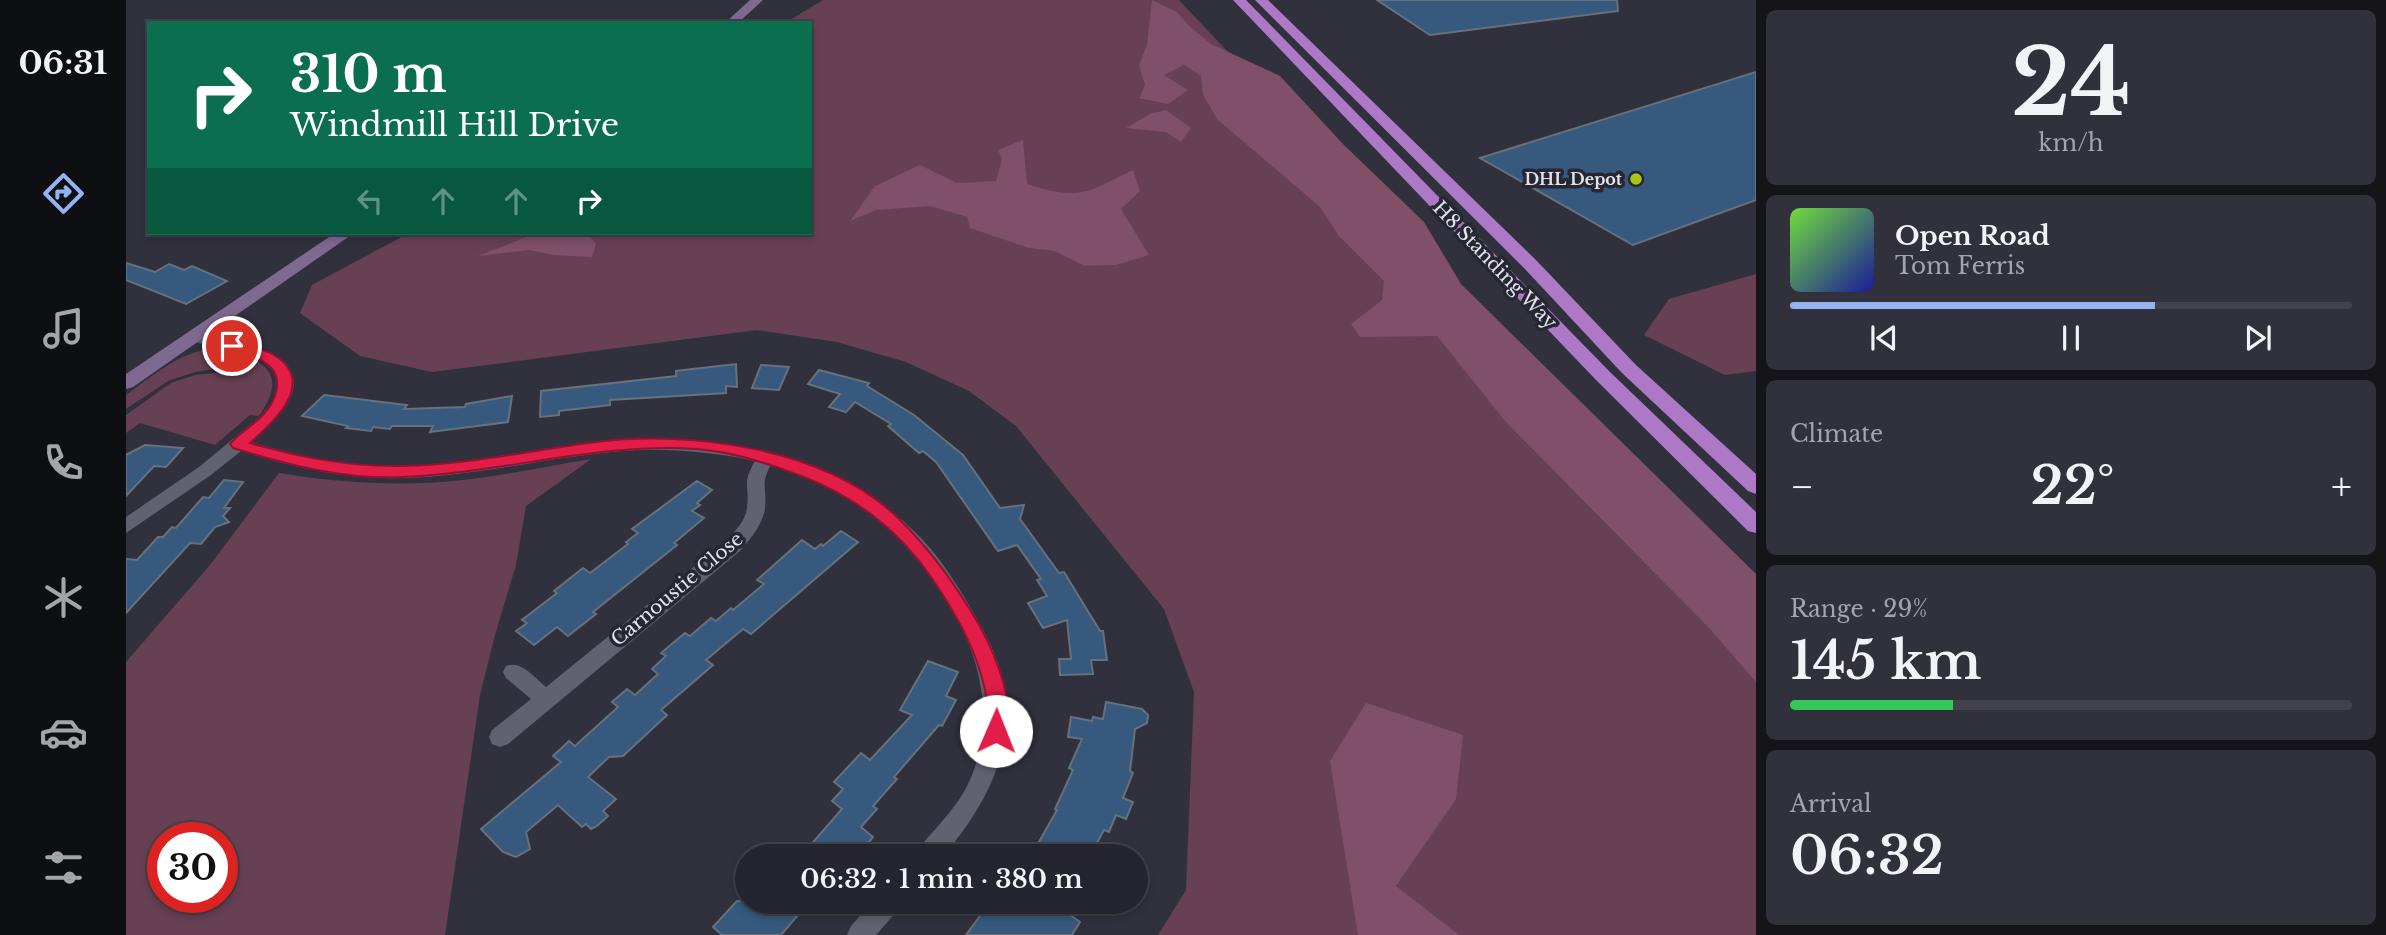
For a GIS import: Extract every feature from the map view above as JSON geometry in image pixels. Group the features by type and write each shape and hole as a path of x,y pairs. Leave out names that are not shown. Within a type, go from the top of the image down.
{"highway":[{"name":"H8 Standing Way","path":"1240,0 1645,419 1756,525"},
{"name":"H8 Standing Way","path":"1261,0 1530,264 1629,369 1756,486"}],"main road":[{"path":"733,21 757,0"},
{"path":"126,383 343,235"}],"street":[{"path":"126,526 238,444 267,420 282,401 286,384 281,369 268,358 194,337"},
{"path":"238,444 323,467 400,472 450,469 599,447 699,444 767,456 832,482 864,500 890,519 936,570 973,629 987,659 996,694 996,731 986,768 970,804 937,844"},
{"name":"Carnoustie Close","path":"500,737 733,546 749,527 756,509 754,478 767,456"},
{"path":"513,672 546,699"},
{"path":"860,935 877,914"}],"shaded area":[{"path":"823,0 1179,0 1756,611 1756,935 1158,935 1186,890 1194,692 1164,609 1016,426 969,391 906,362 837,342 757,330 432,372 360,356 300,313 312,285 405,235 812,235 812,21 788,21"},
{"path":"1152,0 1177,12 1211,44 1280,76 1343,144 1424,222 1461,284 1756,574 1756,682 1710,629 1505,421 1437,336 1360,337 1351,324 1382,300 1384,281 1339,236 1320,207 1218,120 1203,95 1201,76 1184,65 1164,75 1188,90 1168,104 1139,98 1145,85 1139,65 1147,45"},
{"path":"1166,110 1191,128 1181,142 1166,132 1126,128 1150,114"},
{"path":"1023,140 1027,184 1045,189 1082,192 1133,170 1140,191 1121,209 1149,255 1116,265 1085,266 1055,251 1029,248 970,228 967,217 930,206 876,210 850,221 875,186 920,165 957,183 996,181 1002,159 998,150"},
{"path":"532,235 589,235 596,244 592,257 553,255 529,250 478,256"},
{"path":"1756,274 1756,371 1725,375 1644,335 1669,299"},
{"path":"213,348 241,355 222,368 195,372 168,381 126,409 126,395 157,373 177,360"},
{"path":"247,356 270,374 272,389 269,398 259,416 250,415 215,445 140,423 126,433 126,415 171,383 195,375 224,372"},
{"path":"591,459 526,506 516,565 480,695 445,935 126,935 126,662 210,565 279,473 394,483 479,478"},
{"path":"1366,703 1463,735 1456,799 1396,886 1459,935 1358,935 1330,761"}],"building":[{"path":"1377,0 1617,0 1618,11 1430,35"},
{"name":"DHL Depot","path":"1756,72 1756,200 1633,245 1480,158"},
{"path":"126,263 155,272 169,264 184,270 192,266 227,281 186,304 126,280"},
{"path":"736,364 737,387 726,386 726,393 610,400 610,405 559,411 559,415 540,417 541,391 676,376 676,371"},
{"path":"761,365 789,367 779,390 752,388"},
{"path":"819,370 869,383 867,386 914,415 963,455 1000,508 1024,505 1020,519 1059,573 1064,572 1100,631 1103,631 1107,660 1091,660 1093,674 1060,675 1059,659 1071,659 1067,620 1043,628 1028,603 1047,596 1037,580 1041,579 1017,545 998,551 936,462 923,451 919,453 888,426 891,424 855,402 846,412 829,407 840,394 808,384"},
{"path":"324,395 407,405 404,409 465,407 466,404 512,396 508,422 430,432 433,426 392,426 390,429 373,427 371,431 346,428 348,426 302,416"},
{"path":"145,445 183,448 166,467 154,466 126,496 126,455"},
{"path":"224,480 243,482 224,508 230,508 223,516 229,522 215,527 201,544 190,543 126,613 126,559 137,560 158,537 163,537 172,527 176,528 203,497 209,498"},
{"path":"697,481 712,490 692,511 704,518 674,543 677,545 593,612 596,614 568,636 557,627 534,645 516,631 527,623 522,620 557,593 554,591 583,568 590,573 628,544 626,542 638,533 632,529"},
{"path":"841,531 858,542 751,634 743,629 706,660 713,665 661,710 667,715 623,756 609,757 588,777 616,799 603,811 608,816 597,826 591,829 586,824 582,827 558,805 526,832 530,849 516,857 503,852 481,829 561,762 553,756 569,741 575,746 618,707 612,702 627,689 635,695 658,674 652,669 666,656 661,653 685,633 690,636 711,618 716,621 731,608 733,610 764,584 757,580 802,540 815,549"},
{"path":"928,661 958,672 946,696 956,700 942,726 939,725 894,777 897,779 873,806 877,809 861,827 873,837 867,844 811,844 842,809 832,801 843,789 834,782 861,753 870,760 912,715 900,710"},
{"path":"1106,702 1142,709 1148,715 1147,723 1135,729 1130,771 1133,773 1123,798 1133,802 1126,819 1116,815 1109,832 1104,830 1096,844 1038,844 1057,810 1055,809 1073,770 1069,768 1082,739 1068,737 1071,717 1092,721 1093,717 1103,719"},
{"path":"735,903 735,914 799,914 781,935 722,935 713,927"},
{"path":"981,914 1069,914 1080,922 1072,935 966,935"}],"place":[{"name":"DHL Depot","path":"1636,179"}],"route":[{"path":"232,346 268,358 281,369 286,384 282,401 267,420 238,444 295,461 323,467 400,472 450,469 599,447 699,444 767,456 832,482 890,519 936,570 973,629 987,659 996,694 996,731"}]}
